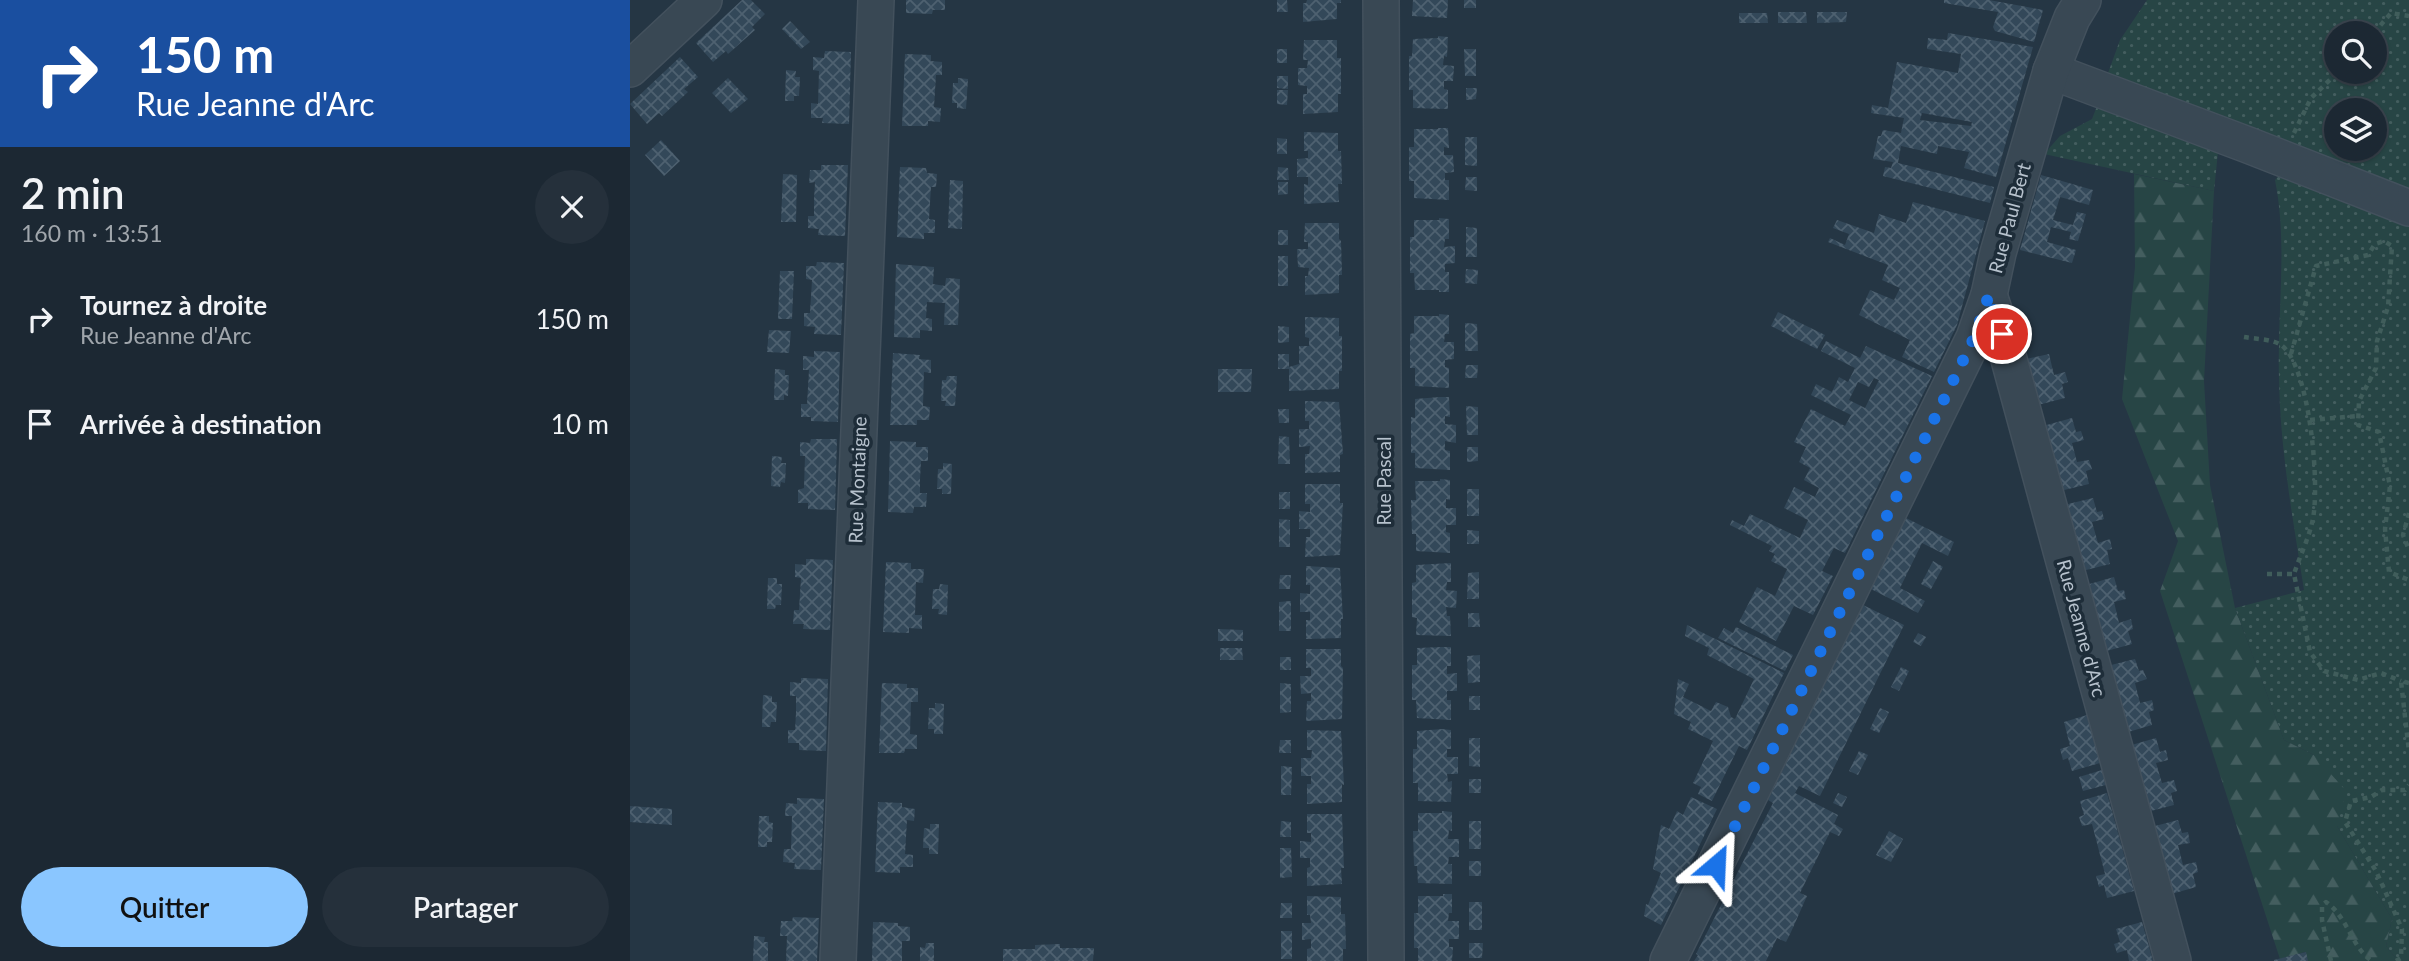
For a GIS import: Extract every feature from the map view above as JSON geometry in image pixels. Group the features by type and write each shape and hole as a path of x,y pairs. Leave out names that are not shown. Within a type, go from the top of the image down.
{"street":[{"path":"630,69 704,0"},
{"name":"Rue Montaigne","path":"838,961 876,0"},
{"name":"Rue Pascal","path":"1381,0 1386,961"},
{"name":"Rue Paul Bert","path":"1668,961 1974,338 1989,295 1998,253 2051,71 2072,18 2083,0"},
{"path":"2051,71 2409,208"},
{"name":"Rue Jeanne d'Arc","path":"1989,295 2174,961"}],"path":[{"path":"2384,21 2391,13 2409,16"},
{"path":"2281,158 2311,98 2326,84"},
{"path":"2291,354 2316,266 2368,256 2375,244 2384,241 2392,246 2388,307 2377,341 2376,368 2359,401 2358,425 2379,432 2390,486 2385,529 2389,572 2409,580"},
{"path":"2244,337 2279,343 2291,354 2310,420 2314,459 2313,522 2294,575 2310,652 2324,671 2358,680 2381,673 2409,683"},
{"path":"2310,420 2358,416"},
{"path":"2409,513 2403,534 2409,550"},
{"path":"2267,575 2294,575"},
{"path":"2401,681 2409,752"},
{"path":"2396,961 2401,958 2402,929 2376,871 2345,822 2351,801 2371,797 2382,790 2405,790 2409,785"},
{"path":"2331,961 2322,920 2322,905 2326,902 2338,910 2363,955 2372,961"}],"green space":[{"path":"2147,0 2409,0 2409,194 2327,161 2387,161 2387,98 2324,98 2324,160 2108,73 2120,40"},
{"path":"2097,106 2218,152 2214,191 2044,154 2060,136 2092,119"},
{"path":"2282,172 2409,222 2409,961 2398,961 2386,946 2392,919 2337,826 2314,755 2284,740 2235,608 2304,590 2288,484 2280,405 2281,229 2275,180"},
{"path":"2134,174 2214,191 2204,381 2210,485 2235,608 2284,740 2314,755 2346,791 2337,826 2392,919 2386,946 2398,961 2308,961 2305,952 2280,959 2160,591 2178,541 2122,399 2135,267"}],"building":[{"path":"742,0 751,0 765,14 752,27 755,30 728,54 726,51 713,62 696,43"},
{"path":"906,0 945,0 945,10 933,10 932,14 906,13"},
{"path":"1277,0 1287,0 1288,12 1277,12"},
{"path":"1307,0 1341,0 1341,3 1337,3 1337,19 1303,22 1303,3"},
{"path":"1413,0 1448,0 1447,18 1412,16"},
{"path":"1464,0 1476,0 1476,8 1464,8"},
{"path":"1944,0 1989,0 2043,10 2034,42 1995,31 1993,27 1998,12 1944,3"},
{"path":"1778,12 1806,12 1807,23 1778,23"},
{"path":"1817,12 1847,12 1846,22 1817,23"},
{"path":"1739,13 1767,13 1768,23 1739,23"},
{"path":"790,21 810,42 801,49 782,29"},
{"path":"1948,33 2033,47 1996,177 1964,168 1969,152 1938,146 1937,154 1901,146 1898,163 1994,187 1990,203 1883,176 1885,167 1891,168 1893,162 1873,159 1878,136 1881,136 1883,130 1901,133 1904,118 1871,113 1872,105 1888,108 1897,62 1958,73 1961,54 1927,49 1928,38 1947,40","holes":["1922,113 1972,122 1971,126 1920,120"]},
{"path":"1448,37 1447,57 1444,56 1443,65 1454,66 1453,81 1444,81 1444,89 1448,90 1448,109 1413,108 1413,90 1409,90 1409,56 1412,56 1413,39"},
{"path":"1304,40 1337,40 1337,58 1341,58 1338,112 1303,114 1303,94 1307,94 1307,86 1298,85 1298,68 1307,68 1308,60 1303,60"},
{"path":"1277,49 1287,49 1287,63 1277,63"},
{"path":"1464,49 1476,49 1476,76 1465,76"},
{"path":"825,51 851,52 849,124 822,123 823,118 811,118 811,103 818,104 819,71 813,70 813,57 824,58"},
{"path":"905,54 931,55 931,61 942,62 942,75 936,75 934,107 941,108 940,122 928,121 928,126 902,126"},
{"path":"680,57 698,77 684,89 688,92 662,116 659,113 647,124 630,104"},
{"path":"786,70 796,71 795,77 800,77 799,96 794,96 794,101 785,101"},
{"path":"1277,76 1288,76 1288,89 1277,88"},
{"path":"728,78 748,99 731,113 712,93"},
{"path":"958,78 968,79 966,109 957,108 957,103 952,103 953,83 958,83"},
{"path":"1466,88 1477,88 1476,99 1466,100"},
{"path":"1277,90 1288,90 1287,105 1277,104"},
{"path":"1448,128 1449,148 1444,147 1444,155 1453,155 1454,172 1445,173 1445,180 1449,180 1449,200 1414,198 1414,181 1409,181 1409,147 1414,147 1414,129"},
{"path":"1304,132 1338,133 1342,184 1338,184 1339,202 1304,204 1304,184 1308,185 1308,177 1297,177 1297,159 1308,158 1308,151 1304,151"},
{"path":"1465,137 1477,137 1477,166 1465,165"},
{"path":"1277,138 1287,139 1287,154 1277,154"},
{"path":"661,140 680,161 664,176 645,155"},
{"path":"821,165 848,165 845,236 818,235 819,229 808,228 808,216 814,216 815,182 809,183 810,170 821,170"},
{"path":"900,167 926,168 927,173 937,174 936,187 931,187 929,219 935,220 935,233 924,233 924,239 897,237"},
{"path":"1278,167 1288,168 1289,180 1277,180"},
{"path":"783,174 797,175 796,222 781,222"},
{"path":"2041,175 2093,190 2089,205 2060,197 2053,220 2073,225 2077,212 2086,214 2078,241 2069,239 2071,232 2051,227 2047,242 2076,250 2072,263 2020,250"},
{"path":"1466,177 1477,177 1477,191 1465,190"},
{"path":"950,180 963,181 962,229 948,228"},
{"path":"1278,182 1288,182 1288,194 1278,195"},
{"path":"1913,202 1985,221 1957,325 1934,372 1902,357 1910,340 1859,315 1870,290 1894,300 1900,288 1882,280 1888,265 1828,242 1830,238 1845,245 1849,234 1833,228 1837,220 1874,233 1879,214 1906,223"},
{"path":"1449,219 1449,239 1445,239 1444,247 1455,246 1455,263 1445,264 1445,272 1449,272 1449,292 1415,290 1414,273 1410,273 1410,237 1414,237 1414,220"},
{"path":"1305,223 1339,223 1342,275 1339,275 1339,293 1305,295 1305,276 1308,276 1309,268 1298,267 1297,249 1308,249 1308,242 1304,242"},
{"path":"1466,227 1477,228 1477,257 1466,257"},
{"path":"1278,230 1288,230 1288,245 1278,245"},
{"path":"1278,256 1288,256 1288,286 1278,286"},
{"path":"817,262 844,263 841,335 814,334 815,327 804,326 804,313 810,313 812,280 806,279 806,266 816,266"},
{"path":"896,264 934,267 933,284 945,286 946,278 960,279 958,325 944,325 945,303 927,302 926,318 932,319 932,331 920,330 920,338 894,337"},
{"path":"1466,269 1478,270 1477,284 1465,283"},
{"path":"780,271 794,271 792,319 778,319"},
{"path":"1778,312 1825,335 1817,349 1771,326"},
{"path":"1449,315 1449,334 1445,334 1444,342 1454,342 1454,359 1445,360 1445,367 1449,368 1449,388 1415,386 1415,368 1410,368 1410,334 1414,333 1414,316"},
{"path":"1305,317 1339,318 1342,371 1339,371 1339,389 1289,391 1289,369 1278,369 1278,354 1289,354 1289,367 1299,364 1299,346 1309,346 1309,338 1305,337"},
{"path":"1465,323 1477,324 1478,351 1465,351"},
{"path":"1278,326 1289,327 1289,342 1278,343"},
{"path":"769,330 791,331 789,353 767,352"},
{"path":"1826,341 1860,358 1866,346 1932,376 1845,553 1834,548 1822,571 1833,576 1813,615 1794,606 1776,641 1739,622 1757,587 1775,596 1787,569 1771,561 1775,554 1769,551 1772,546 1730,525 1732,520 1744,526 1750,514 1800,538 1808,520 1784,508 1794,487 1815,497 1819,488 1804,480 1810,468 1799,462 1806,447 1794,442 1811,409 1845,426 1851,415 1811,395 1816,384 1832,392 1839,377 1848,382 1855,368 1821,351","holes":["1874,378 1879,380 1865,408 1849,400 1858,382 1869,387"]},
{"path":"814,351 840,352 838,422 811,421 811,417 801,417 801,404 807,404 809,370 803,370 803,356 814,357"},
{"path":"893,353 920,355 919,359 931,360 931,373 924,372 923,406 930,407 929,420 917,420 917,425 890,425"},
{"path":"2049,354 2054,375 2065,372 2068,382 2062,384 2065,398 2038,405 2026,359"},
{"path":"1466,365 1478,365 1477,378 1465,378"},
{"path":"775,369 785,370 785,375 789,375 788,396 784,395 784,400 774,400"},
{"path":"1218,369 1252,369 1251,392 1218,392"},
{"path":"947,376 957,376 955,406 945,406 946,401 941,401 942,380 946,380"},
{"path":"1449,397 1450,417 1445,416 1445,424 1456,425 1456,443 1445,441 1445,450 1450,451 1450,470 1415,468 1415,453 1411,453 1411,417 1415,418 1415,399"},
{"path":"1305,401 1339,402 1343,454 1340,455 1340,472 1305,473 1305,454 1309,454 1310,446 1299,447 1299,429 1309,429 1309,421 1305,421"},
{"path":"1466,406 1478,407 1478,435 1467,435"},
{"path":"1278,409 1289,409 1289,423 1279,423"},
{"path":"2072,418 2076,432 2081,431 2084,440 2072,443 2077,462 2089,460 2092,469 2086,471 2089,484 2060,491 2043,426"},
{"path":"1279,436 1289,437 1290,464 1278,464"},
{"path":"811,439 837,439 835,510 808,509 808,503 798,503 798,490 804,488 805,456 800,456 800,442 810,443"},
{"path":"890,441 916,442 916,447 928,447 928,461 921,461 920,479 920,493 927,493 926,507 914,507 913,513 888,512"},
{"path":"1467,447 1478,447 1478,461 1467,462"},
{"path":"772,456 782,457 781,463 786,463 785,483 781,482 780,487 771,486"},
{"path":"943,463 952,464 951,494 942,494 942,489 937,489 938,469 943,469"},
{"path":"1450,480 1450,500 1446,499 1446,508 1456,508 1456,525 1446,525 1446,532 1450,533 1450,553 1416,551 1416,534 1412,534 1411,500 1416,500 1415,481"},
{"path":"1305,484 1340,484 1340,503 1343,503 1340,555 1305,557 1306,537 1310,537 1310,529 1299,529 1299,511 1310,512 1310,504 1305,504"},
{"path":"1467,489 1479,489 1479,516 1467,516"},
{"path":"1279,492 1290,492 1290,509 1279,509"},
{"path":"2093,498 2097,512 2102,511 2104,519 2092,522 2098,543 2110,539 2112,549 2107,550 2110,564 2082,571 2064,505"},
{"path":"1906,518 1954,542 1948,556 1922,543 1900,588 1925,601 1918,613 1871,589"},
{"path":"1279,519 1290,520 1290,547 1279,547"},
{"path":"1467,530 1479,531 1479,544 1467,544"},
{"path":"806,559 833,560 830,630 803,629 804,624 793,624 794,610 799,610 801,578 795,577 795,564 806,565"},
{"path":"1933,561 1943,567 1931,589 1921,584"},
{"path":"886,562 911,563 911,569 924,569 923,583 916,582 915,615 922,615 922,629 909,628 909,633 883,632"},
{"path":"1451,563 1451,582 1447,582 1446,590 1457,591 1456,608 1446,607 1447,616 1450,616 1451,636 1416,635 1417,618 1412,617 1412,583 1416,582 1416,565"},
{"path":"1306,566 1340,568 1343,619 1341,638 1306,639 1306,620 1310,620 1310,612 1300,612 1300,593 1310,594 1310,585 1306,585"},
{"path":"1479,572 1479,599 1467,599 1468,573"},
{"path":"1280,575 1291,575 1290,589 1279,589"},
{"path":"2114,577 2118,591 2124,590 2126,599 2114,602 2119,623 2131,619 2133,629 2128,631 2132,644 2103,652 2086,585"},
{"path":"768,578 777,578 777,584 782,584 781,605 776,605 775,609 767,609"},
{"path":"940,584 948,585 947,615 938,614 939,609 932,609 933,589 939,589"},
{"path":"1291,601 1291,631 1279,631 1279,602"},
{"path":"1863,605 1904,625 1820,796 1799,786 1795,793 1838,815 1834,824 1843,829 1839,836 1830,832 1800,893 1807,896 1791,932 1786,942 1777,938 1766,961 1694,961 1773,803 1768,800"},
{"path":"1468,613 1479,613 1480,627 1468,627"},
{"path":"1687,625 1784,673 1747,750 1739,746 1712,801 1698,794 1701,787 1693,783 1713,741 1688,729 1691,722 1674,714 1678,679 1689,684 1683,697 1711,711 1716,702 1728,707 1731,717 1735,719 1754,679 1707,655 1709,648 1685,636"},
{"path":"1736,627 1793,655 1785,671 1718,638 1724,628 1733,633"},
{"path":"1218,629 1243,630 1243,641 1218,641"},
{"path":"1918,633 1926,637 1921,646 1913,642"},
{"path":"1451,647 1451,666 1447,666 1447,674 1457,673 1457,691 1447,691 1447,700 1451,700 1451,720 1417,718 1416,700 1412,700 1412,665 1417,665 1417,648"},
{"path":"1220,648 1242,648 1243,660 1220,660"},
{"path":"1306,649 1341,649 1342,719 1306,721 1307,701 1311,701 1311,693 1301,694 1300,676 1311,676 1311,668 1306,668"},
{"path":"1480,655 1480,682 1468,683 1467,656"},
{"path":"1280,657 1291,657 1291,670 1280,670"},
{"path":"2135,659 2139,671 2143,670 2147,679 2135,683 2140,703 2152,700 2154,710 2149,712 2152,725 2125,733 2107,666"},
{"path":"1901,667 1909,671 1899,691 1891,687"},
{"path":"801,678 828,679 826,751 799,750 799,743 788,743 788,730 795,730 796,713 796,696 790,696 790,682 801,683"},
{"path":"882,683 907,684 907,688 918,688 918,702 911,702 910,734 917,735 917,749 905,749 904,753 879,753"},
{"path":"1280,683 1291,684 1291,712 1280,713"},
{"path":"763,695 772,696 772,702 777,702 776,722 771,722 770,727 762,727"},
{"path":"1469,696 1480,696 1480,710 1469,710"},
{"path":"935,703 944,704 943,734 934,734 934,729 928,729 929,708 935,708"},
{"path":"1880,708 1889,712 1879,733 1870,729"},
{"path":"2087,715 2100,763 2072,771 2068,758 2063,760 2060,749 2070,746 2064,722"},
{"path":"1307,730 1341,731 1344,785 1342,784 1342,802 1307,804 1307,784 1311,784 1311,776 1301,776 1301,758 1311,758 1312,750 1307,750"},
{"path":"1451,730 1451,749 1447,749 1447,757 1458,757 1458,774 1447,774 1448,782 1452,781 1451,802 1418,801 1418,783 1413,783 1413,749 1417,749 1417,731"},
{"path":"1469,738 1480,738 1480,767 1469,766"},
{"path":"2156,738 2160,752 2166,750 2168,760 2156,763 2162,783 2174,780 2177,791 2171,793 2174,805 2147,812 2128,746"},
{"path":"1280,740 1291,740 1291,753 1279,753"},
{"path":"1859,751 1868,755 1858,775 1849,771"},
{"path":"1281,766 1292,767 1291,795 1281,795"},
{"path":"2102,770 2106,785 2083,791 2079,777"},
{"path":"1469,779 1481,779 1481,793 1469,793"},
{"path":"1838,793 1847,797 1842,807 1833,803"},
{"path":"2107,793 2134,891 2107,898 2104,885 2099,887 2096,876 2105,874 2092,824 2082,826 2079,817 2084,815 2080,801"},
{"path":"1691,797 1717,809 1661,925 1644,916 1646,904 1648,905 1661,873 1653,869 1661,825 1669,829 1677,811 1683,815"},
{"path":"797,798 824,799 821,870 794,869 795,863 783,862 784,849 791,849 792,816 785,816 786,803 797,804"},
{"path":"878,802 902,803 902,807 915,809 914,821 907,820 905,854 913,855 913,867 900,867 900,873 875,872"},
{"path":"630,806 672,809 672,825 630,822"},
{"path":"1452,812 1452,831 1449,830 1448,839 1459,839 1459,857 1449,857 1448,864 1452,864 1452,884 1418,883 1417,866 1414,866 1413,831 1418,831 1418,813"},
{"path":"1307,814 1342,814 1342,884 1307,886 1310,858 1300,858 1300,841 1311,842 1311,833 1307,833"},
{"path":"759,816 769,816 769,822 773,823 772,842 767,842 767,847 758,847"},
{"path":"2178,820 2182,833 2188,832 2190,843 2178,845 2183,865 2196,862 2198,872 2193,874 2196,887 2168,895 2151,827"},
{"path":"1281,821 1291,822 1291,837 1280,837"},
{"path":"1469,821 1481,821 1481,849 1469,849"},
{"path":"930,824 939,824 938,854 929,854 929,848 923,848 924,828 930,829"},
{"path":"1889,831 1903,839 1891,862 1876,855"},
{"path":"1280,848 1291,848 1292,877 1280,878"},
{"path":"1469,861 1481,861 1481,876 1469,876"},
{"path":"1452,894 1452,913 1449,913 1448,921 1459,921 1459,939 1449,939 1449,947 1453,947 1452,961 1418,961 1418,948 1414,948 1414,913 1418,913 1418,896"},
{"path":"1307,896 1341,897 1341,914 1345,914 1346,949 1343,949 1343,961 1307,961 1307,949 1311,948 1311,939 1302,940 1302,923 1311,923 1310,915 1307,915"},
{"path":"1469,902 1482,902 1482,930 1469,930"},
{"path":"1281,903 1292,903 1292,918 1280,918"},
{"path":"793,917 819,918 817,961 786,961 787,936 780,936 781,921 792,921"},
{"path":"873,922 898,923 898,926 910,927 910,941 902,941 902,961 872,961"},
{"path":"2142,922 2153,961 2129,961 2127,950 2117,953 2114,944 2120,942 2116,929"},
{"path":"1281,931 1292,931 1292,959 1281,959"},
{"path":"754,936 765,937 764,942 768,942 768,961 753,961"},
{"path":"926,943 934,943 934,961 920,961 920,947 925,948"},
{"path":"1469,943 1483,943 1482,958 1469,958"},
{"path":"1060,944 1060,948 1094,948 1093,961 1003,961 1003,949 1035,949 1035,945"},
{"path":"2306,952 2308,961 2274,961 2274,960"}],"route":[{"path":"1716,865 1974,338 1989,295 2002,334"}]}
